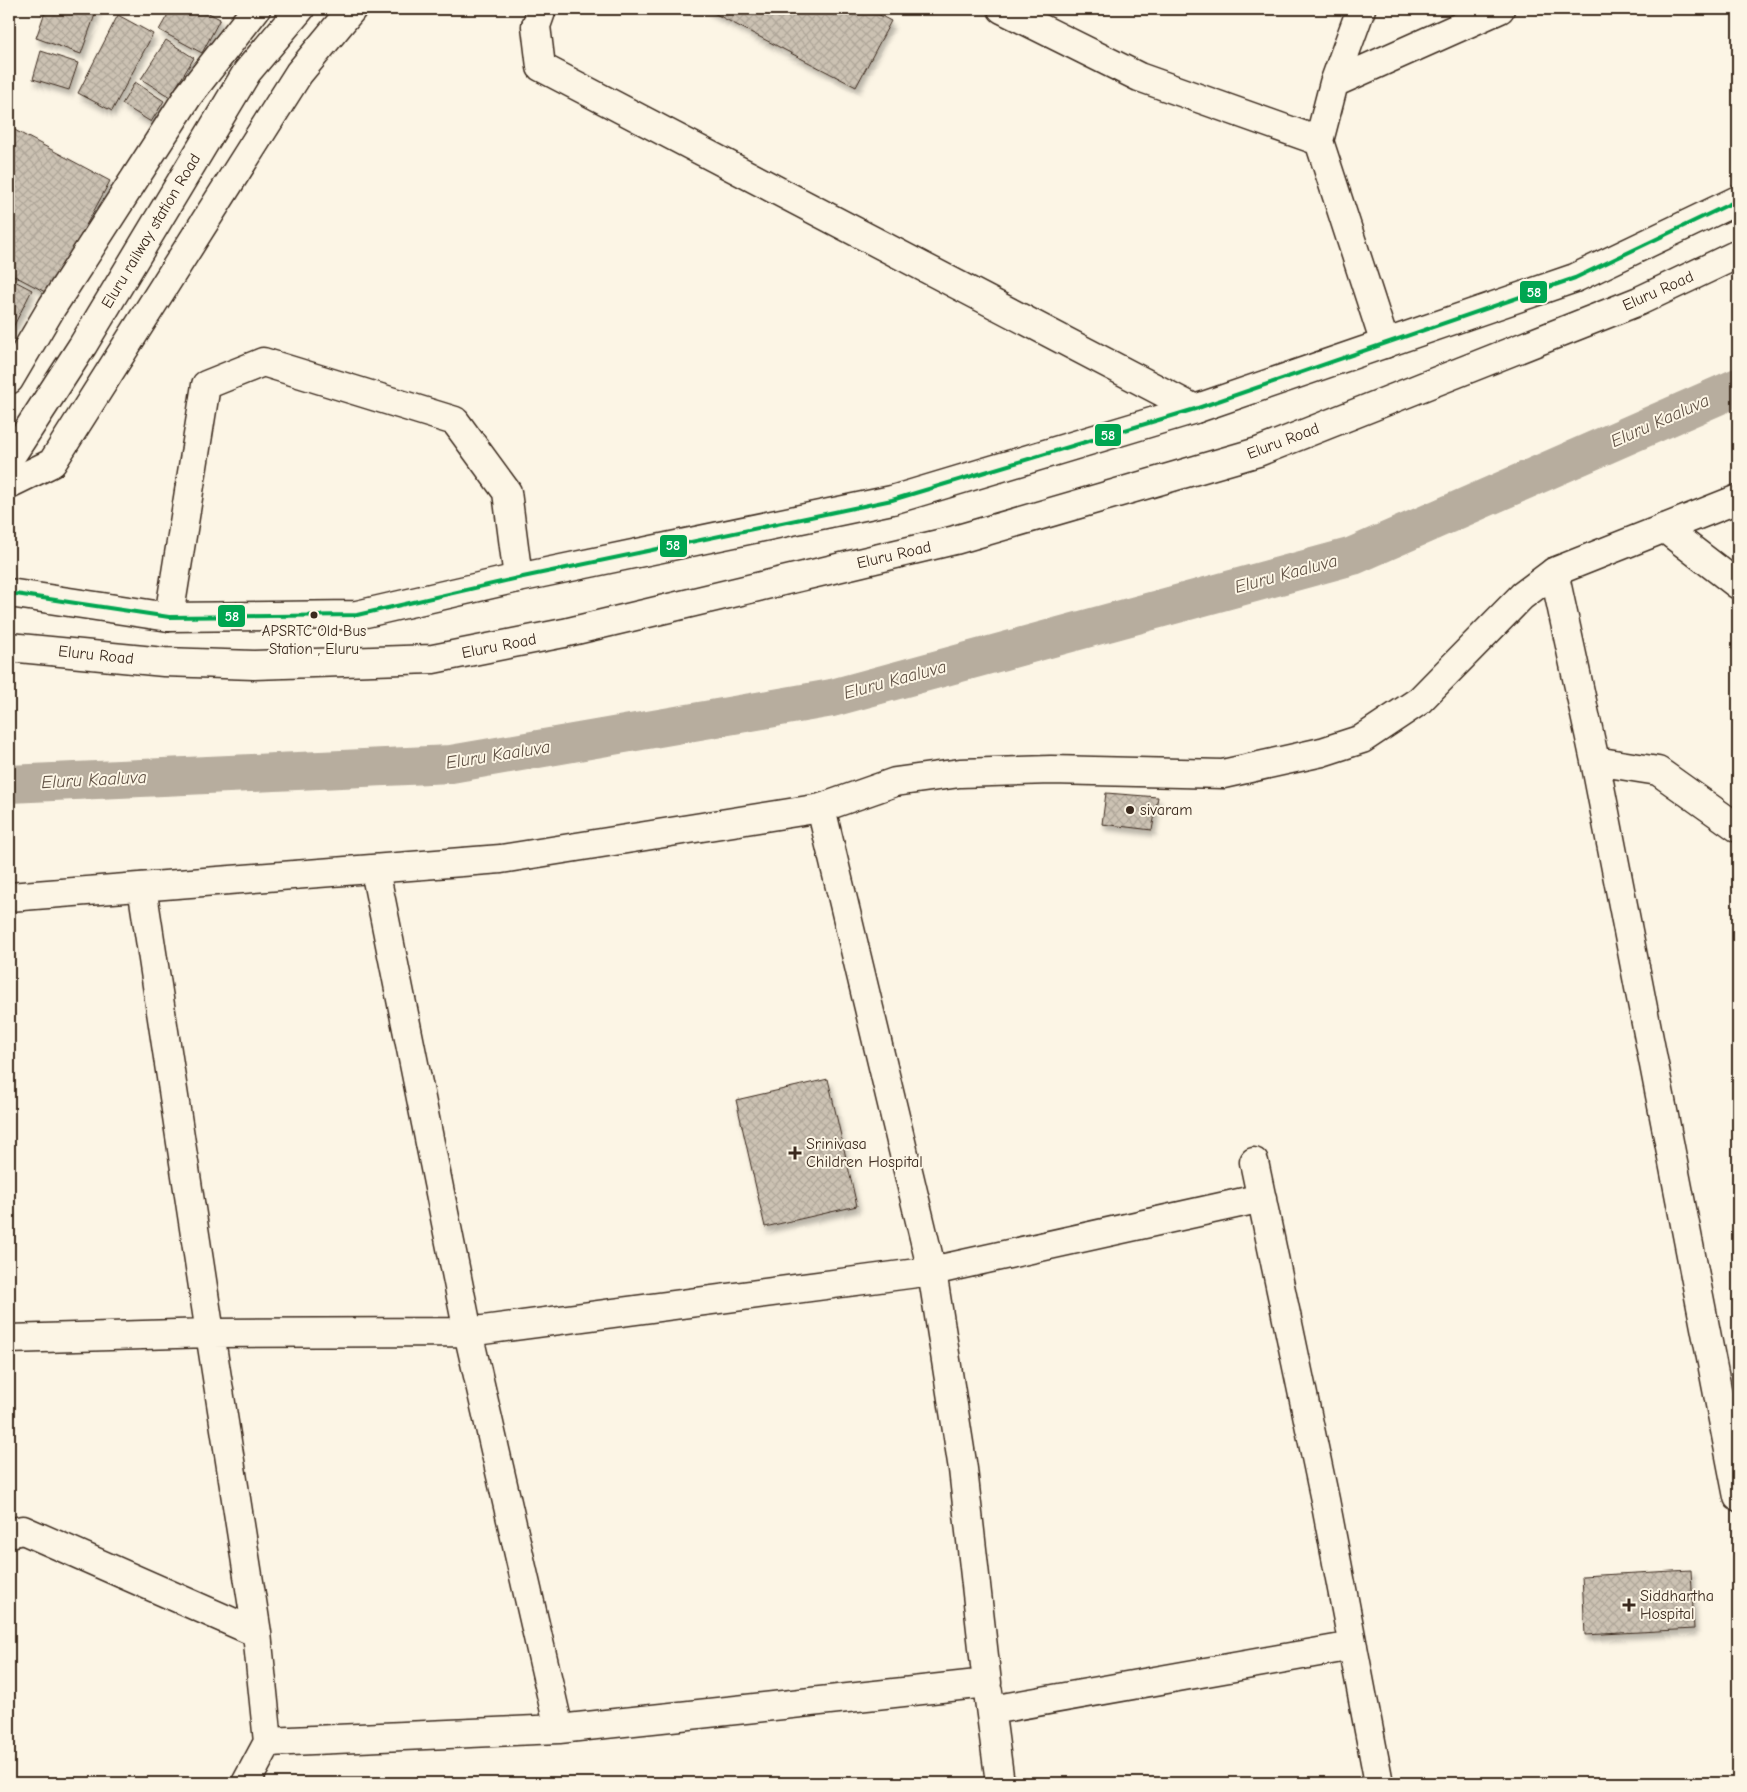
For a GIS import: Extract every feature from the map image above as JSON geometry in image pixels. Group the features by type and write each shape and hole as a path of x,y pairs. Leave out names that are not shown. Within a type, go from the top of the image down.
{"street":[{"path":"9,380 52,307 188,96 256,9"},
{"name":"Eluru railway station Road","path":"9,459 83,345 246,72 300,9"},
{"path":"9,484 52,462 299,73 352,9"},
{"path":"542,9 536,26 541,67 1195,409"},
{"path":"1002,9 1139,77 1319,141"},
{"path":"1361,9 1334,82 1319,141 1385,344"},
{"path":"1334,82 1500,9"},
{"path":"9,593 169,616 357,615 518,578 892,500 1195,409 1575,278 1738,200"},
{"name":"Eluru Road","path":"9,647 164,662 254,665 433,659 564,633 954,540 1258,452 1639,301 1738,254"},
{"path":"169,616 206,384 263,362 455,421 507,492 518,578"},
{"path":"9,897 501,860 822,808 895,782 960,773 1051,770 1223,774 1322,752 1362,739 1419,701 1522,596 1554,572 1738,499"},
{"path":"1664,528 1738,585"},
{"path":"1554,572 1595,761 1738,1497"},
{"path":"1595,761 1658,771 1738,828"},
{"path":"822,808 932,1271 963,1469 1000,1783"},
{"path":"375,870 468,1332 559,1729"},
{"path":"142,887 258,1633 268,1742 246,1783"},
{"path":"1254,1162 1325,1500 1379,1783"},
{"path":"9,1339 210,1333 468,1332 932,1271 1262,1198"},
{"path":"9,1533 23,1530 258,1633"},
{"path":"991,1710 1353,1646"},
{"path":"268,1742 559,1729 987,1683"}],"building":[{"path":"46,9 97,9 81,54 36,38"},
{"path":"171,9 201,9 220,19 202,53 159,30"},
{"path":"706,9 868,9 891,21 856,87"},
{"path":"118,15 153,34 112,111 78,93"},
{"path":"166,40 194,58 170,97 141,79"},
{"path":"41,51 78,63 69,90 33,79"},
{"path":"135,82 164,101 151,122 122,104"},
{"path":"9,127 110,181 49,294 9,273"},
{"path":"9,278 32,290 9,335"},
{"name":"sivaram","path":"1106,793 1158,797 1152,830 1102,824"},
{"path":"828,1079 857,1206 765,1227 736,1100"},
{"path":"1691,1570 1694,1629 1585,1635 1582,1576"}],"waterway":[{"name":"Eluru Kaaluva","path":"9,784 451,764 832,698 1353,556 1738,387"}],"transit line":[{"name":"58","path":"9,593 169,617 357,615 518,578 892,500 1195,409 1575,278 1738,200"}],"place":[{"name":"APSRTC Old Bus Station , Eluru","path":"314,615"},
{"name":"sivaram","path":"1130,810"},
{"name":"Srinivasa Children Hospital","path":"795,1153"},
{"name":"Siddhartha Hospital","path":"1629,1605"}]}
